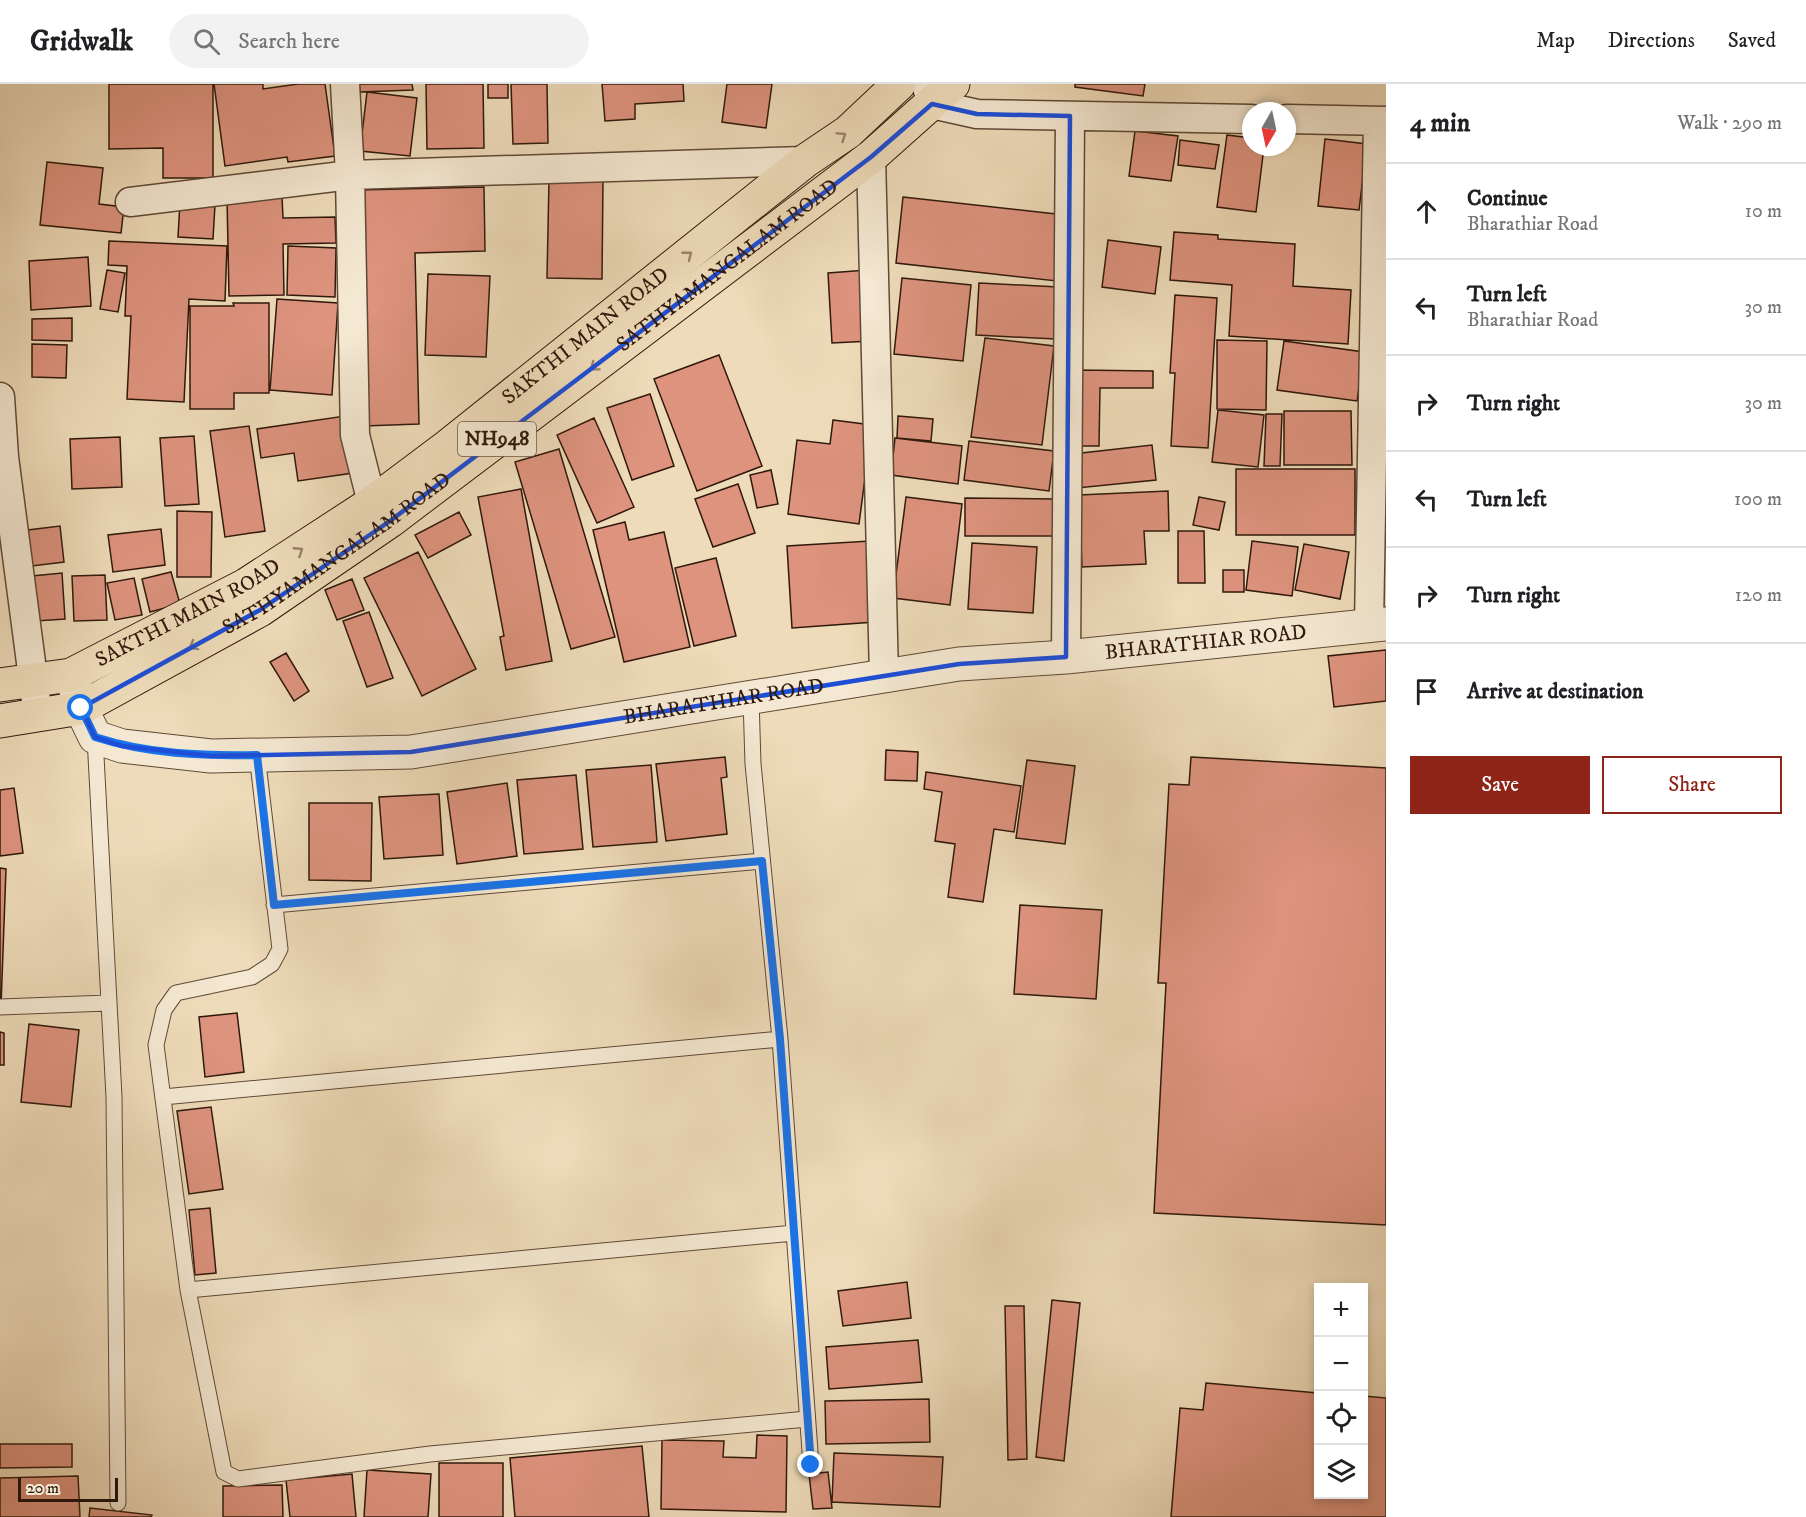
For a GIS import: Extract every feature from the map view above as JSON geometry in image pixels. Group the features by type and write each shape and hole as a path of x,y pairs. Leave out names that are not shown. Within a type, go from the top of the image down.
{"highway":[{"name":"SAKTHI MAIN ROAD","path":"0,685 72,675 246,585 372,503 448,447 805,160 848,132 899,84"},
{"name":"SATHYAMANGALAM ROAD","path":"0,721 81,708 260,610 390,521 871,157 937,91"}],"street":[{"path":"345,84 350,175 355,435 372,503"},
{"path":"937,91 977,114 1242,119"},
{"path":"1066,657 1070,116"},
{"path":"1296,120 1382,121 1378,625"},
{"path":"871,157 884,676"},
{"path":"130,202 350,175 805,160"},
{"path":"0,397 4,457 38,716"},
{"name":"BHARATHIAR ROAD","path":"95,737 122,746 200,755 411,752 959,664 1066,657 1378,625"},
{"path":"72,675 81,708 95,737"}],"lane":[{"path":"751,698 753,764 780,1039 811,1465"},
{"path":"95,737 114,1097 118,1503"},
{"path":"257,755 280,949 272,964 252,977 176,993 164,1010 156,1045 188,1290 224,1472 238,1479 430,1454 807,1419"},
{"path":"274,905 762,861"},
{"path":"0,1007 108,1003"},
{"path":"164,1097 780,1039"},
{"path":"188,1290 794,1233"}],"highlighted area":[{"path":"932,104 977,114 1070,116 1066,657 959,664 411,752 211,756 122,746 95,737 81,708 260,610 390,521 871,157"}],"building":[{"path":"109,84 213,84 213,178 163,178 163,148 109,149"},
{"path":"214,84 263,84 263,89 298,84 325,84 335,156 288,162 287,157 225,166"},
{"path":"359,84 412,84 413,90 360,92"},
{"path":"426,84 483,84 484,148 427,149"},
{"path":"488,84 508,84 508,98 488,98"},
{"path":"511,84 547,84 548,143 513,144"},
{"path":"602,84 683,84 684,101 635,104 635,119 605,121"},
{"path":"727,84 772,84 766,128 722,122"},
{"path":"1075,84 1145,84 1143,96 1075,87"},
{"path":"367,92 417,98 410,156 360,151"},
{"path":"1135,131 1178,136 1171,181 1129,176"},
{"path":"1227,135 1242,137 1242,156 1263,156 1256,212 1217,207"},
{"path":"1325,139 1367,144 1359,210 1318,206"},
{"path":"1180,140 1219,145 1215,169 1178,165"},
{"path":"47,162 103,168 99,204 124,207 121,233 40,225"},
{"path":"549,180 603,181 602,279 547,278"},
{"path":"484,187 485,251 415,253 419,424 364,426 358,190"},
{"path":"282,197 283,218 335,217 336,243 283,244 284,295 229,296 227,198"},
{"path":"903,197 1065,215 1057,281 896,263"},
{"path":"180,202 215,205 213,239 178,237"},
{"path":"1174,232 1218,235 1218,239 1295,244 1293,286 1351,290 1348,344 1229,336 1232,285 1170,280"},
{"path":"1108,240 1161,247 1155,294 1102,287"},
{"path":"109,241 227,246 225,301 189,299 184,402 127,399 131,316 125,316 127,266 108,265"},
{"path":"288,246 336,248 335,297 287,295"},
{"path":"88,257 91,306 31,310 29,261"},
{"path":"107,270 125,273 118,312 100,309"},
{"path":"867,270 871,341 832,343 828,273"},
{"path":"428,274 490,276 486,357 425,355"},
{"path":"902,278 971,285 963,361 894,354"},
{"path":"979,283 1058,287 1055,339 976,335"},
{"path":"1175,295 1217,298 1208,448 1171,446 1175,373 1170,373"},
{"path":"277,299 338,303 332,395 270,390"},
{"path":"233,303 269,303 269,393 234,393 234,409 190,409 190,306 234,306"},
{"path":"72,318 72,341 32,340 32,319"},
{"path":"985,338 1054,346 1042,445 971,437"},
{"path":"1217,340 1267,341 1266,410 1217,409"},
{"path":"1284,341 1364,352 1357,401 1277,390"},
{"path":"32,344 67,345 66,378 32,377"},
{"path":"719,355 762,466 697,491 654,379"},
{"path":"1077,370 1153,371 1153,388 1100,388 1099,446 1076,446"},
{"path":"650,394 674,466 632,480 607,408"},
{"path":"1218,410 1264,415 1258,467 1212,462"},
{"path":"1284,411 1351,411 1352,465 1284,465"},
{"path":"1266,414 1282,414 1280,466 1264,466"},
{"path":"345,416 353,473 298,481 294,453 261,458 257,429"},
{"path":"898,416 933,419 931,441 897,438"},
{"path":"594,418 634,507 597,523 557,435"},
{"path":"833,420 872,425 859,524 788,514 797,440 830,444"},
{"path":"249,426 265,531 225,537 210,431"},
{"path":"194,436 199,504 165,506 160,438"},
{"path":"120,437 122,487 72,489 70,439"},
{"path":"895,438 962,446 958,484 891,475"},
{"path":"969,441 1054,451 1049,491 964,480"},
{"path":"1152,445 1156,480 1077,488 1073,454"},
{"path":"559,449 615,637 571,649 515,462"},
{"path":"1236,469 1355,469 1355,535 1236,535"},
{"path":"771,470 778,504 757,508 750,475"},
{"path":"738,484 755,533 713,547 695,499"},
{"path":"521,489 552,661 506,670 500,637 504,636 478,497"},
{"path":"1168,491 1169,531 1144,531 1146,564 1082,567 1079,495"},
{"path":"906,497 962,504 950,605 893,598"},
{"path":"1199,497 1225,502 1219,530 1193,525"},
{"path":"965,498 1053,499 1053,536 965,536"},
{"path":"177,511 212,512 211,577 177,577"},
{"path":"459,512 471,535 428,558 415,535"},
{"path":"625,522 629,540 664,532 690,647 624,662 593,530"},
{"path":"60,526 64,562 32,566 28,530"},
{"path":"161,529 165,565 113,572 108,535"},
{"path":"1178,531 1204,531 1205,583 1178,583"},
{"path":"870,541 875,622 792,628 787,546"},
{"path":"1252,541 1298,547 1292,596 1246,590"},
{"path":"972,543 1037,547 1033,613 968,609"},
{"path":"1304,544 1349,552 1340,599 1295,590"},
{"path":"418,552 476,669 422,696 364,578"},
{"path":"716,558 736,636 694,646 675,568"},
{"path":"1223,570 1244,570 1244,592 1223,592"},
{"path":"171,572 180,604 150,612 142,579"},
{"path":"62,573 65,619 36,621 32,576"},
{"path":"105,575 107,620 74,621 72,576"},
{"path":"134,578 142,615 115,620 107,583"},
{"path":"352,579 364,610 337,620 325,590"},
{"path":"369,612 393,678 367,687 343,621"},
{"path":"1386,650 1386,701 1334,707 1328,656"},
{"path":"286,653 309,691 294,701 270,662"},
{"path":"886,750 918,752 917,781 885,780"},
{"path":"725,757 727,777 721,778 727,834 666,841 656,764"},
{"path":"1191,757 1386,768 1386,1225 1154,1213 1166,983 1158,983 1169,784 1189,785"},
{"path":"1027,760 1075,766 1065,844 1016,838"},
{"path":"651,765 657,842 593,847 586,770"},
{"path":"926,772 1021,786 1014,832 994,829 983,902 948,897 955,844 935,841 942,792 924,789"},
{"path":"576,775 583,849 524,854 517,780"},
{"path":"507,783 517,856 457,864 447,792"},
{"path":"14,788 23,853 0,856 0,790"},
{"path":"439,794 443,855 384,859 379,797"},
{"path":"309,803 372,803 371,881 309,880"},
{"path":"0,868 6,869 1,1007 0,1006"},
{"path":"1020,905 1102,910 1096,999 1014,994"},
{"path":"237,1013 244,1072 205,1077 199,1017"},
{"path":"29,1024 79,1030 71,1107 21,1102"},
{"path":"0,1032 4,1033 4,1065 0,1065"},
{"path":"211,1107 223,1189 189,1194 177,1111"},
{"path":"210,1208 216,1273 195,1275 189,1210"},
{"path":"907,1282 911,1318 843,1326 838,1291"},
{"path":"1052,1300 1080,1303 1064,1461 1036,1457"},
{"path":"1005,1306 1024,1306 1027,1459 1008,1460"},
{"path":"918,1340 922,1382 829,1389 826,1347"},
{"path":"1206,1383 1314,1393 1314,1499 1368,1499 1368,1396 1386,1398 1386,1517 1171,1517 1180,1408 1203,1410"},
{"path":"929,1399 930,1442 826,1444 825,1401"},
{"path":"757,1435 787,1436 786,1512 661,1509 662,1440 724,1441 723,1457 756,1458"},
{"path":"0,1444 72,1444 72,1467 0,1468"},
{"path":"642,1446 649,1517 515,1517 510,1458"},
{"path":"834,1453 943,1457 940,1507 832,1502"},
{"path":"439,1463 503,1463 503,1517 439,1517"},
{"path":"367,1470 431,1474 428,1517 364,1517"},
{"path":"828,1472 832,1508 813,1509 809,1474"},
{"path":"352,1474 356,1517 290,1517 286,1480"},
{"path":"78,1476 80,1517 0,1517 0,1478"},
{"path":"282,1485 283,1517 223,1517 223,1486"},
{"path":"90,1508 152,1515 151,1517 89,1517"}],"route":[{"path":"81,708 95,737 122,746 211,756 257,755 274,905 762,861 780,1039 811,1465"}]}
